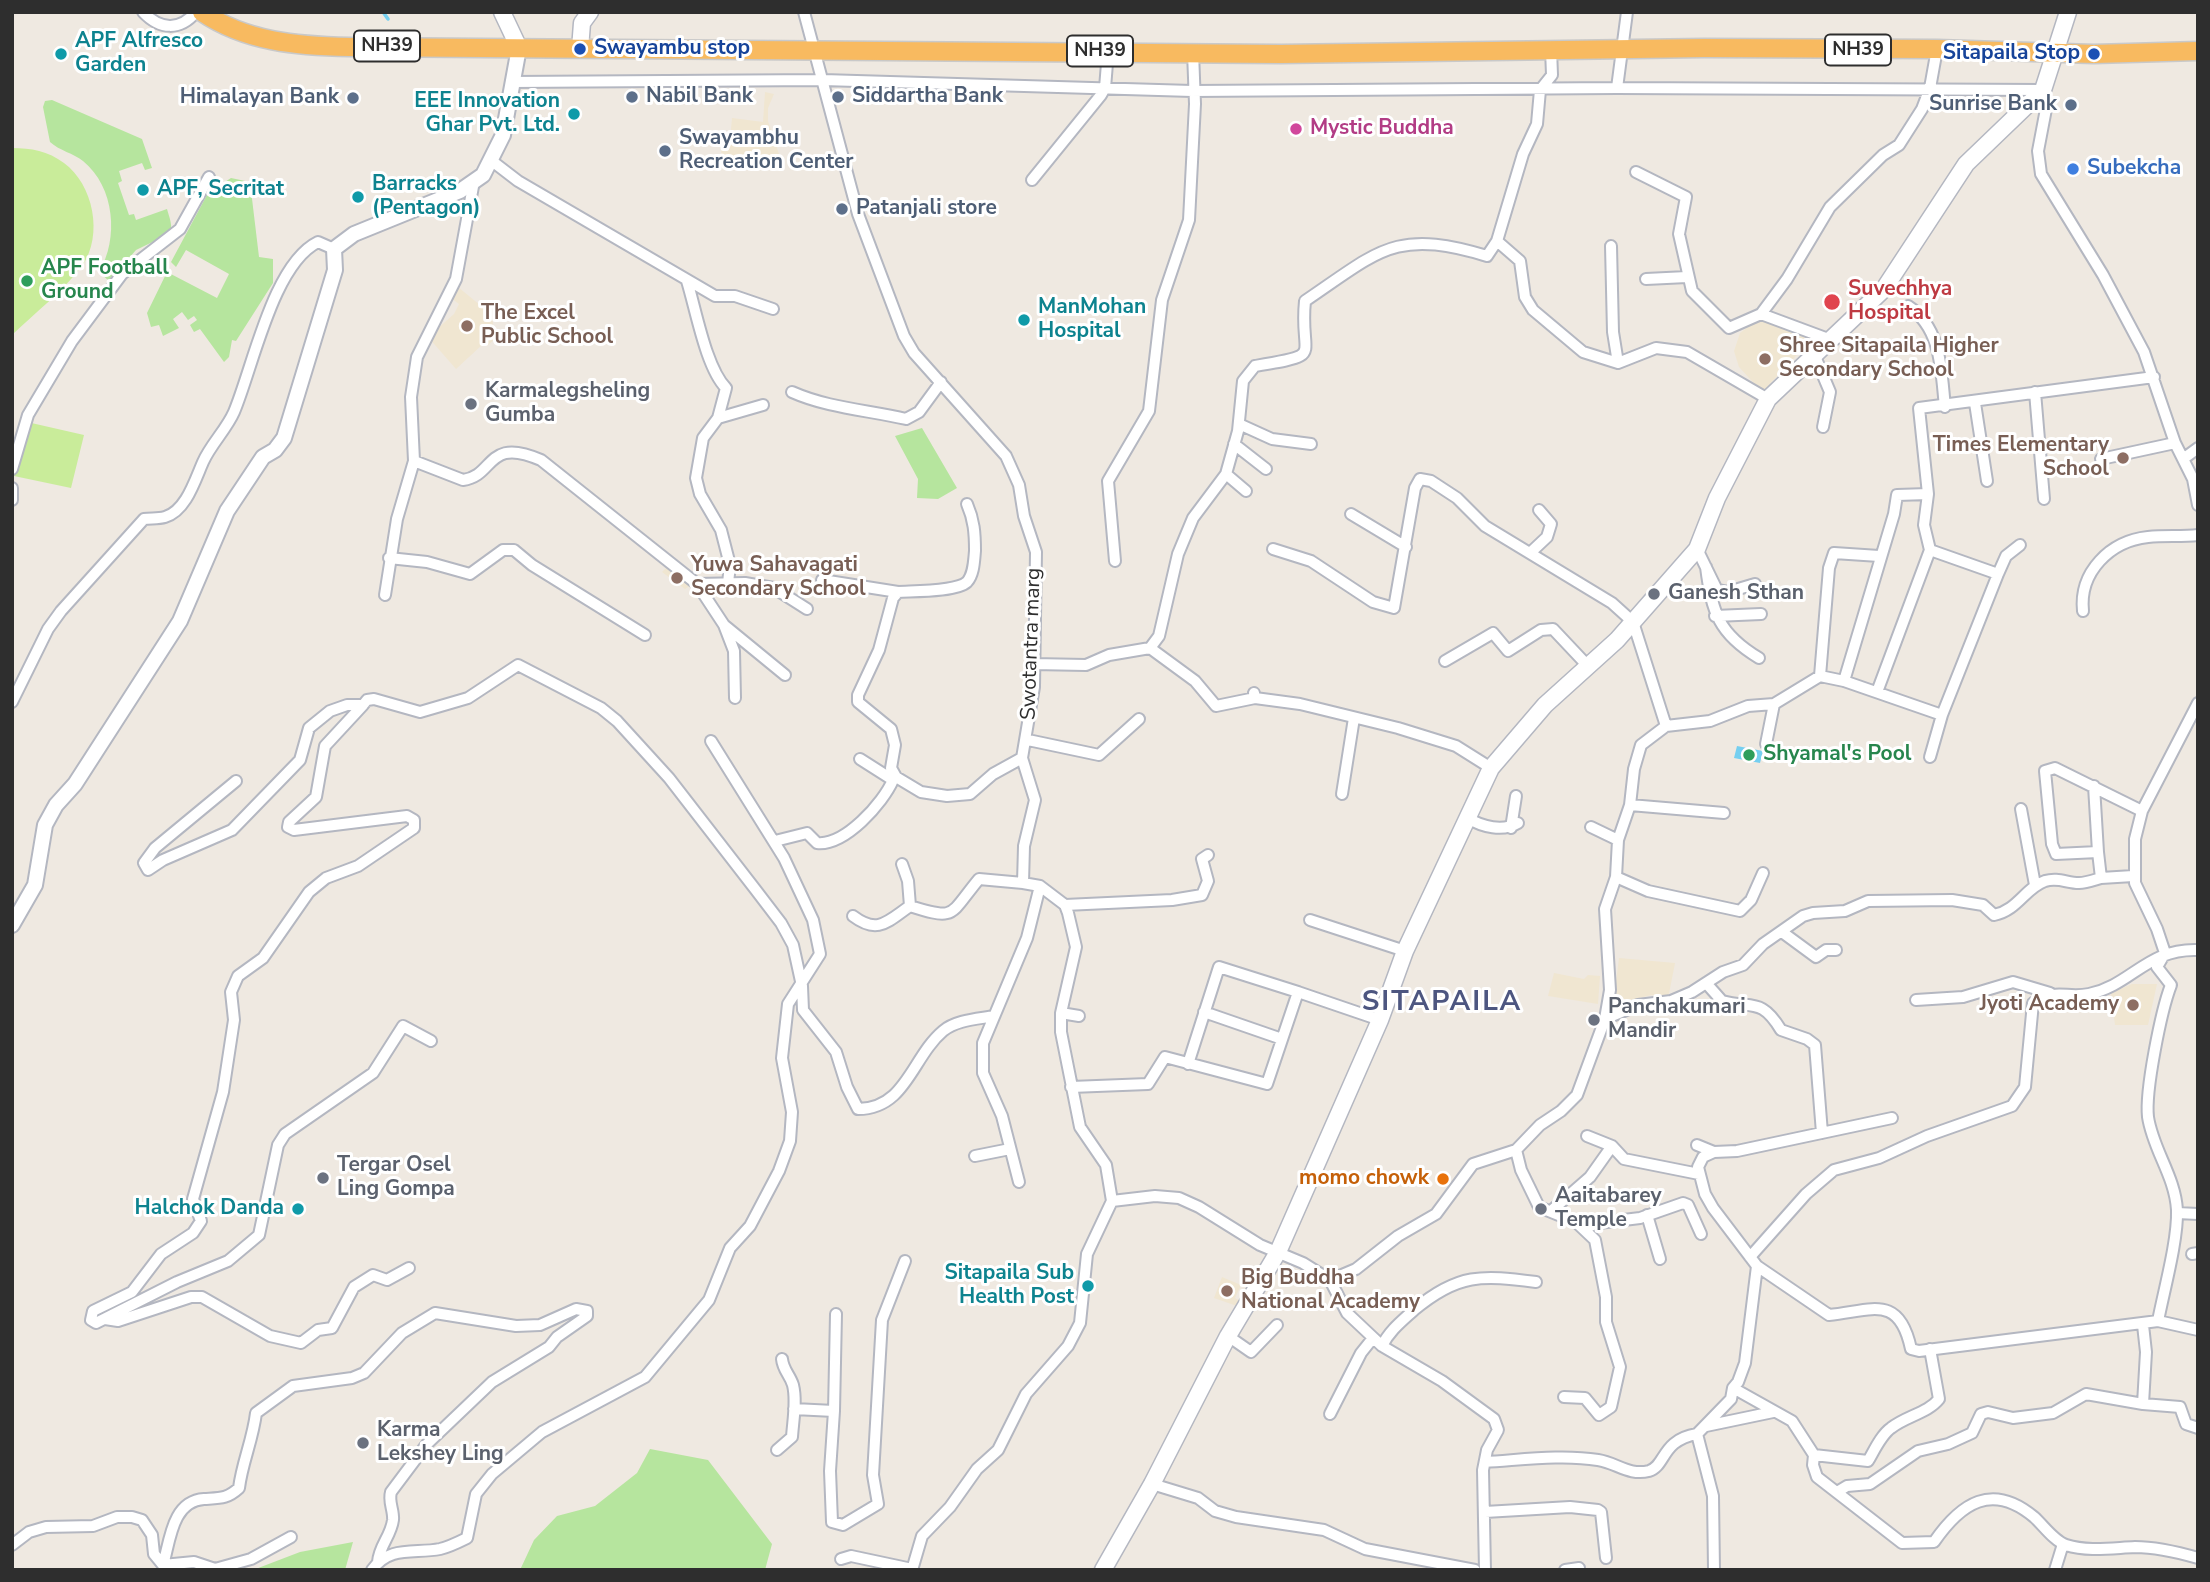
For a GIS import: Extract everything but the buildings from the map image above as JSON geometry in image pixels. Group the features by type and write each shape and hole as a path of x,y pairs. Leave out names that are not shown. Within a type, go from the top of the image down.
{"highway":[{"name":"NH39","path":"202,12 242,34 284,43 519,48 815,48 1281,54 1550,49 1937,49 2094,54 2198,51"}],"main road":[{"path":"502,12 519,48"},
{"path":"580,48 579,33 590,12"},
{"path":"1103,1570 1152,1484 1228,1336 1278,1252 1380,1020 1405,951 1491,768 1545,705 1586,664 1617,640 1697,550 1721,488 1768,399 1884,289 1966,164 2043,90 2068,12"}],"street":[{"path":"143,12 153,21 176,27 188,22 196,12"},
{"name":"Swotantra marg","path":"804,12 858,214 904,336 914,353 1006,456 1019,485 1024,516 1036,552 1034,687 1028,740 1022,758"},
{"path":"1617,88 1627,12"},
{"path":"334,249 355,234 422,208 474,181 492,161 503,135 519,48"},
{"path":"1034,664 1086,665 1109,655 1150,648 1159,636 1178,554 1193,518 1226,474 1239,424 1243,380 1255,366 1296,359 1304,355 1307,348 1303,324 1305,300 1391,245 1426,243 1458,247 1487,256 1496,241 1523,154 1537,124 1540,90 1552,75 1550,49"},
{"path":"1636,172 1686,197 1679,234 1692,290 1730,328 1760,314 1787,279 1830,207 1883,155 1899,145 1922,109 1930,88 1937,49"},
{"path":"1032,180 1105,88 1108,51"},
{"path":"1115,561 1108,481 1149,411 1163,300 1189,220 1195,104 1192,91 1193,52"},
{"path":"511,82 823,80 1192,91 1377,88 2043,90 2046,110 2038,151 2041,174 2103,275 2154,377 2175,443 2193,479 2198,505"},
{"path":"492,161 518,181 715,296 735,296 773,309"},
{"path":"12,469 28,415 72,341 122,274 176,233 209,177"},
{"path":"385,595 389,558 414,461 411,397 417,357 456,279 474,181"},
{"path":"1496,241 1520,261 1525,297 1532,310 1583,352 1618,363 1656,348 1686,352 1768,399"},
{"path":"12,702 48,629 61,611 144,519 166,517 188,498 204,458 234,413 253,353 279,290 306,248 318,243 334,249"},
{"path":"1611,246 1613,332 1618,363"},
{"path":"12,925 35,885 46,825 56,805 75,784 180,621 227,511 263,457 275,450 284,438 335,270 334,249"},
{"path":"1646,279 1688,277"},
{"path":"687,281 700,320 705,346 719,381 726,388 718,418 703,438 696,478 700,494 721,530 730,565 728,583"},
{"path":"1908,306 1917,312 1930,329 1938,349 1945,407"},
{"path":"1760,314 1831,340"},
{"path":"1814,354 1830,392 1823,427"},
{"path":"1877,692 1930,550 1924,524 1928,494 1919,408 1945,407 2154,377"},
{"path":"792,392 826,405 906,419 919,412 941,382"},
{"path":"2035,392 2044,499"},
{"path":"1975,403 1987,481"},
{"path":"718,418 763,405"},
{"path":"1239,424 1272,439 1311,444"},
{"path":"2101,460 2175,443"},
{"path":"1234,444 1266,469"},
{"path":"2183,459 2198,448"},
{"path":"414,461 463,480 469,479 493,457 504,453 529,455 541,460 697,584 707,604 724,625 785,675"},
{"path":"1226,474 1246,491"},
{"path":"1273,549 1311,561 1373,602 1394,608 1415,488 1422,479 1457,498 1485,526 1612,603 1633,622 1666,726"},
{"path":"12,488 15,492 12,500"},
{"path":"1844,681 1879,556 1894,514 1897,495 1928,494"},
{"path":"822,580 898,592 934,590 966,583 974,564 975,543 975,521 967,503"},
{"path":"1530,554 1547,537 1551,524 1539,510"},
{"path":"1351,514 1406,547"},
{"path":"2083,611 2082,602 2090,569 2101,557 2145,537 2198,535"},
{"path":"1930,757 1942,715 2006,555 2020,545"},
{"path":"389,558 428,562 470,574 503,550 514,550 533,565 645,635"},
{"path":"1697,550 1717,590 1728,592 1755,584"},
{"path":"1930,550 1998,574"},
{"path":"1820,676 1819,662 1833,553 1879,556"},
{"path":"1706,567 1715,616 1735,644 1759,658"},
{"path":"697,584 728,583 774,588 807,609"},
{"path":"775,841 807,833 817,843 826,843 876,810 894,779 891,768 895,745 891,729 862,708 858,699 879,650 893,598 898,592"},
{"path":"1715,616 1761,614"},
{"path":"724,625 734,651 734,698"},
{"path":"1445,661 1493,633 1508,652 1541,630 1553,629 1586,664"},
{"path":"1150,648 1195,681 1216,706 1254,695 1300,704 1456,746 1491,768"},
{"path":"857,683 879,650"},
{"path":"431,1041 402,1026 373,1073 285,1134 278,1145 259,1235 228,1261 177,1282 96,1323 91,1320 93,1311 131,1292 161,1254 193,1233 201,1221 193,1199 219,1111 234,1020 231,992 238,976 263,958 309,892 326,878 358,866 414,828 414,820 410,816 294,830 288,827 319,789 320,762 325,746 367,700 374,699 420,712 468,698 518,665 601,708 669,778 781,923 793,945 802,986 803,1010 836,1052 858,1109 872,1109 902,1089 929,1045 945,1029 995,1016"},
{"path":"1330,1280 1356,1269 1398,1236 1436,1214 1473,1164 1517,1150 1540,1125 1561,1111 1577,1094 1605,1019 1610,990 1605,909 1616,877 1618,840 1630,806 1634,769 1641,745 1666,726 1710,721 1748,706 1774,704 1820,676 1844,681 1942,715"},
{"path":"2165,953 2133,876 2135,839 2142,811 2195,719 2198,703"},
{"path":"1766,744 1774,704"},
{"path":"236,781 155,848 144,863 148,870 163,860 232,830 300,760 309,729 330,711 347,705 363,705"},
{"path":"1342,794 1354,718"},
{"path":"1028,740 1099,755 1139,719"},
{"path":"375,1566 396,1551 441,1549 467,1538 476,1494 492,1474 542,1432 645,1377 709,1300 730,1248 750,1226 774,1181 790,1141 792,1112 782,1058 788,1004 820,954 813,920 775,841 757,812 743,796 711,741"},
{"path":"860,759 921,792 947,796 970,794 993,774 1022,758 1035,800 1024,846 1023,883"},
{"path":"2098,852 2056,854 2052,844 2045,771 2055,768 2142,811"},
{"path":"2094,786 2101,878"},
{"path":"1468,818 1480,826 1514,826 1516,796"},
{"path":"1630,806 1724,813"},
{"path":"2021,808 2035,885"},
{"path":"1591,827 1618,840"},
{"path":"1065,905 1172,900 1202,895 1208,881 1202,859 1208,855"},
{"path":"902,864 908,881 910,906"},
{"path":"1616,877 1648,891 1740,911 1751,900 1763,873"},
{"path":"1605,1019 1637,1005 1671,1001 1723,972 1743,965 1763,944 1803,916 1845,911 1868,901 1952,900 1983,905 1994,915 2006,912 2023,900 2035,885 2050,879 2083,883 2101,878 2133,876"},
{"path":"841,1559 851,1556 912,1569 922,1536 950,1507 977,1469 998,1450 1026,1394 1068,1346 1080,1323 1087,1254 1112,1201 1106,1165 1080,1127 1071,1087 1061,1013 1076,947 1065,905 1040,886 978,879 951,914 943,916 910,906"},
{"path":"1019,1182 1002,1116 983,1073 983,1043 1027,938 1040,886"},
{"path":"853,916 866,926 880,926 910,906"},
{"path":"1310,920 1405,951"},
{"path":"1782,932 1816,957 1826,950 1836,950"},
{"path":"1916,1000 1963,997 2014,982 2050,993 2089,995 2116,984 2165,953 2198,950"},
{"path":"2158,1321 2177,1213 2174,1185 2148,1118 2149,1087 2164,1003 2171,985 2157,967 2165,953"},
{"path":"1188,1063 1219,967 1380,1020"},
{"path":"1706,982 1721,1001 1759,1004 1772,1014 1781,1030 1807,1039 1815,1045 1822,1133"},
{"path":"1071,1087 1141,1086 1153,1081 1165,1058 1267,1084 1298,992"},
{"path":"1750,1256 1806,1194 1834,1170 1879,1158 1927,1136 2012,1106 2025,1087 2033,1003 2050,993"},
{"path":"1204,1012 1282,1039"},
{"path":"1061,1013 1079,1016"},
{"path":"1892,1118 1737,1151 1714,1152 1703,1157 1698,1167 1699,1174 1713,1208 1757,1266 1829,1315 1880,1307 1895,1314 1908,1334 1911,1349 2143,1325 2158,1321 2198,1330"},
{"path":"1697,1145 1714,1152"},
{"path":"1551,1211 1572,1196 1590,1177 1612,1146 1624,1159 1699,1174"},
{"path":"975,1156 1010,1149"},
{"path":"1517,1150 1521,1170 1539,1207 1584,1228 1595,1240 1606,1322 1620,1367 1611,1407 1599,1415 1584,1398 1564,1397"},
{"path":"1112,1201 1155,1196 1179,1198 1330,1280 1347,1313 1377,1342 1442,1381 1494,1419 1498,1430 1485,1462 1485,1570"},
{"path":"1584,1228 1647,1215 1684,1203 1688,1205 1701,1234"},
{"path":"2177,1213 2198,1214"},
{"path":"1647,1215 1660,1259"},
{"path":"836,1314 838,1357 830,1519 843,1525 878,1504 873,1475 882,1320 905,1261"},
{"path":"1702,1430 1731,1399 1733,1388 1745,1363 1757,1266"},
{"path":"105,1319 118,1321 191,1297 202,1297 270,1336 301,1343 318,1330 332,1328 354,1287 373,1275 387,1280 409,1268"},
{"path":"1330,1414 1361,1353 1429,1297 1452,1283 1487,1276 1536,1282"},
{"path":"163,1565 179,1511 192,1502 220,1500 239,1488 252,1444 256,1413 293,1386 352,1378 364,1373 402,1333 435,1313 516,1326 540,1325 576,1309 587,1311 587,1316 557,1337 550,1347 492,1382 427,1444 391,1492 389,1499 394,1516 390,1532 379,1549 375,1566"},
{"path":"1228,1336 1251,1352 1277,1325"},
{"path":"2143,1325 2146,1352 2143,1404"},
{"path":"1814,1455 1868,1461 1888,1429 1918,1412 1933,1408 1939,1399 1930,1349"},
{"path":"777,1450 792,1437 794,1409 793,1383 783,1370 782,1359"},
{"path":"1733,1388 1792,1421 1814,1455 1813,1465 1817,1477 1902,1543 1934,1542 1949,1521 1977,1501 2008,1499 2033,1516 2063,1544 2091,1548 2137,1547 2178,1551 2198,1558"},
{"path":"1837,1492 1847,1486 1870,1483 1918,1451 1948,1444 1972,1433 1981,1414 1988,1412 2012,1418 2053,1413 2086,1394 2180,1407 2186,1424 2198,1428"},
{"path":"794,1409 834,1411"},
{"path":"1485,1462 1598,1460 1633,1473 1652,1470 1659,1465 1669,1446 1685,1436 1773,1412"},
{"path":"1702,1430 1713,1496 1714,1570"},
{"path":"1152,1484 1198,1498 1215,1511 1236,1517 1324,1530 1365,1549 1475,1570"},
{"path":"1485,1512 1570,1507 1598,1510 1601,1512 1606,1558"},
{"path":"12,1545 29,1532 93,1526 117,1517 132,1517 142,1520 152,1535 155,1554 163,1565"},
{"path":"163,1565 194,1562 215,1569 251,1559 291,1536"},
{"path":"2055,1570 2063,1544"},
{"path":"1565,1570 1579,1568"}],"shaded area":[{"path":"765,92 774,94 768,108 768,121 781,160 721,156 722,140 730,140 732,118 763,122"},
{"name":"The Excel Public School","path":"458,287 491,314 496,338 487,346 482,345 456,369 428,337 454,314 459,304 451,298"},
{"name":"Shree Sitapaila Higher Secondary School","path":"1762,316 1808,333 1811,340 1762,392 1739,367 1734,351 1740,333"},
{"name":"Yuwa Sahavagati Secondary School","path":"668,566 693,584 685,589 662,572"},
{"path":"1619,958 1675,963 1668,999 1651,995 1632,1000 1614,998"},
{"path":"1554,973 1584,979 1588,975 1600,976 1598,1004 1548,996"},
{"name":"Jyoti Academy","path":"2132,984 2157,984 2148,1025 2115,1025 2111,993"},
{"name":"Big Buddha National Academy","path":"1222,1277 1241,1285 1235,1298 1240,1301 1237,1306 1214,1298"}],"green space":[{"path":"52,100 142,139 152,168 145,170 142,163 119,171 122,181 118,183 129,215 134,214 136,220 167,209 171,225 169,234 136,250 109,281 99,272 105,259 111,229 107,199 94,172 83,161 50,142 43,107 45,101"},
{"path":"12,148 46,153 74,172 88,197 94,225 89,254 82,266 58,293 12,335"},
{"path":"231,178 250,182 259,257 273,259 273,283 236,341 232,340 229,357 224,362 200,329 194,332 190,325 197,320 194,316 188,320 182,312 173,319 179,328 163,336 159,325 151,327 147,313 167,272 217,298 229,274 186,250 176,267 171,262 208,193"},
{"path":"27,422 84,435 71,488 14,476"},
{"path":"922,428 957,488 938,499 917,498 918,479 895,436"},
{"path":"650,1449 708,1460 772,1544 765,1570 520,1570 534,1540 557,1516 595,1506 637,1473"},
{"path":"353,1542 345,1570 253,1570 300,1552"}],"water":[{"name":"Shyamal's Pool","path":"1737,746 1763,751 1760,763 1734,758"}],"waterway":[{"path":"383,12 388,19"}],"place":[{"name":"Swayambu stop","path":"580,49"},
{"name":"APF Alfresco Garden","path":"61,54"},
{"name":"Sitapaila Stop","path":"2094,54"},
{"name":"Nabil Bank","path":"632,97"},
{"name":"Siddartha Bank","path":"838,97"},
{"name":"Himalayan Bank","path":"353,98"},
{"name":"Sunrise Bank","path":"2071,105"},
{"name":"EEE Innovation Ghar Pvt. Ltd.","path":"574,114"},
{"name":"Mystic Buddha","path":"1296,129"},
{"name":"Swayambhu Recreation Center","path":"665,151"},
{"name":"Subekcha","path":"2073,169"},
{"name":"APF, Secritat","path":"143,190"},
{"name":"Barracks (Pentagon)","path":"358,197"},
{"name":"Patanjali store","path":"842,209"},
{"name":"APF Football Ground","path":"27,281"},
{"name":"Suvechhya Hospital","path":"1832,302"},
{"name":"ManMohan Hospital","path":"1024,320"},
{"name":"The Excel Public School","path":"467,326"},
{"name":"Shree Sitapaila Higher Secondary School","path":"1765,359"},
{"name":"Karmalegsheling Gumba","path":"471,404"},
{"name":"Times Elementary School","path":"2123,458"},
{"name":"Yuwa Sahavagati Secondary School","path":"677,578"},
{"name":"Ganesh Sthan","path":"1654,594"},
{"name":"Shyamal's Pool","path":"1749,755"},
{"name":"Jyoti Academy","path":"2133,1005"},
{"name":"Panchakumari Mandir","path":"1594,1020"},
{"name":"Tergar Osel Ling Gompa","path":"323,1178"},
{"name":"momo chowk","path":"1443,1179"},
{"name":"Halchok Danda","path":"298,1209"},
{"name":"Aaitabarey Temple","path":"1541,1209"},
{"name":"Sitapaila Sub Health Post","path":"1088,1286"},
{"name":"Big Buddha National Academy","path":"1227,1291"},
{"name":"Karma Lekshey Ling","path":"363,1443"}],"district":[{"name":"SITAPAILA","path":"1442,1003"}]}
